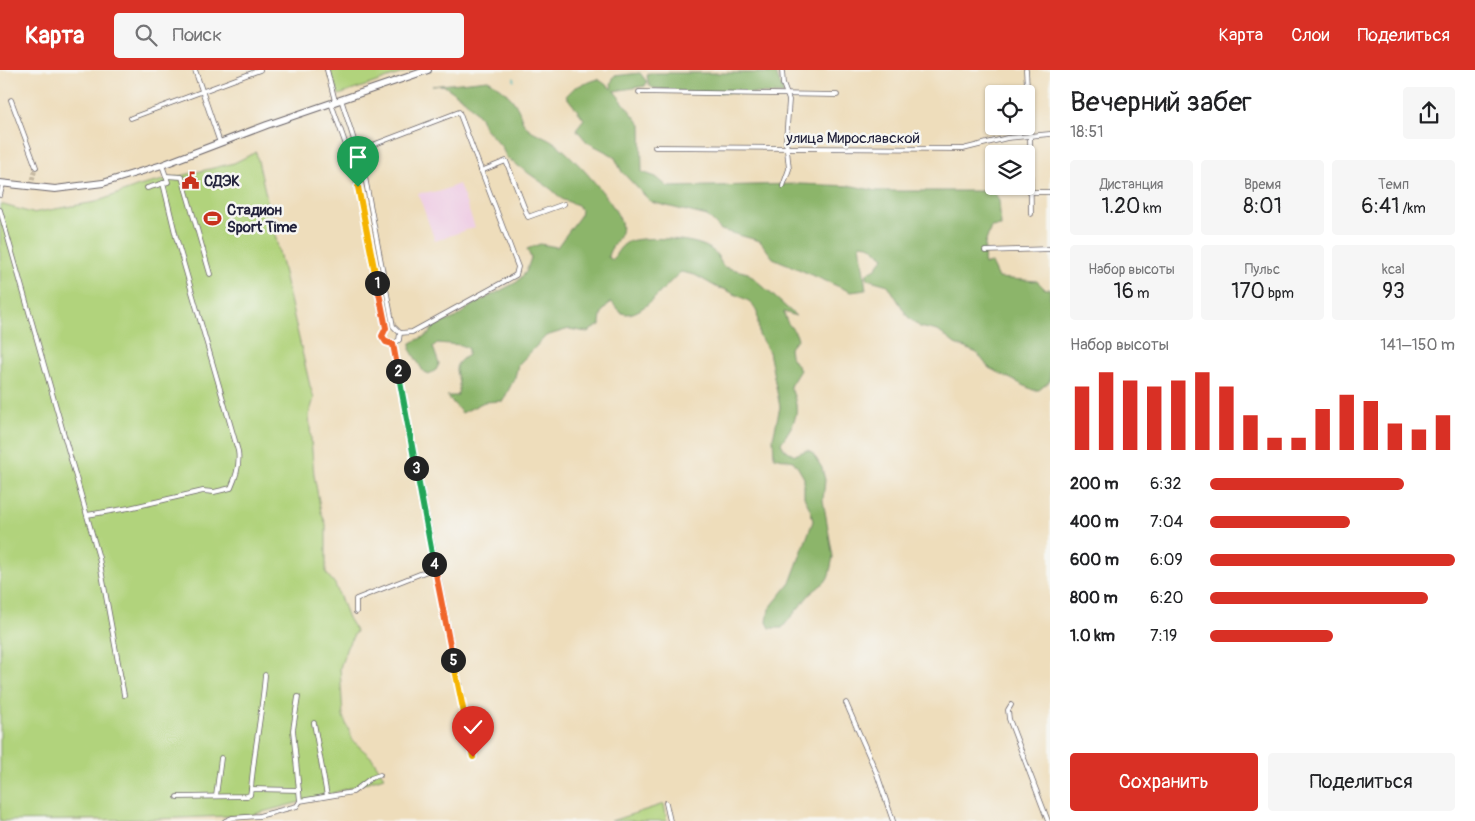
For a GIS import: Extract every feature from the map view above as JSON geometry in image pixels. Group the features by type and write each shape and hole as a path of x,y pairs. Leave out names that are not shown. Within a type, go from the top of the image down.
{"main road":[{"path":"1,184 39,189 75,188 103,183 162,165 336,101 428,70"}],"street":[{"path":"195,70 220,143"},
{"path":"131,118 260,70"},
{"path":"327,70 352,162 350,172 356,178 386,328"},
{"path":"782,70 789,100 786,140 789,169 783,186"},
{"path":"1026,70 1027,85"},
{"path":"639,92 837,94"},
{"path":"11,100 36,166"},
{"path":"336,101 360,159 368,166 365,177 393,326 400,334"},
{"path":"357,151 458,112 518,267 518,273 412,332 400,334"},
{"name":"улица Мирославской","path":"655,147 963,149 1007,138 1050,134"},
{"path":"1030,136 1030,145"},
{"path":"352,162 360,159"},
{"path":"481,171 506,161 528,217 564,204"},
{"path":"147,188 168,182 162,165"},
{"path":"166,176 182,177 210,274"},
{"path":"356,178 365,177"},
{"path":"87,515 130,508 203,491 224,491 231,488 234,480 239,458 238,450 176,238 163,183"},
{"path":"0,195 1,184"},
{"path":"1035,192 1050,192"},
{"path":"1030,195 1031,214"},
{"path":"0,210 100,558 124,695"},
{"path":"985,251 1050,249"},
{"path":"393,326 386,328 382,334 383,338 388,343 393,344 399,340 400,334"},
{"path":"393,344 473,757"},
{"path":"356,612 356,598 435,568"},
{"path":"178,796 250,795 266,675"},
{"path":"298,697 293,730 300,801"},
{"path":"846,703 880,783 893,821"},
{"path":"1011,705 1008,710 1008,719 1048,821"},
{"path":"314,723 327,796"},
{"path":"216,796 222,758"},
{"path":"225,821 232,818 259,816 294,808 300,801 353,792 371,778 380,775"},
{"path":"251,789 299,790"},
{"path":"666,803 670,821"}],"shaded area":[{"path":"459,184 475,227 435,241 418,193 441,191"}],"green space":[{"path":"329,70 411,70 339,95"},
{"path":"640,73 647,82 645,86 614,91 641,125 642,172 656,177 668,187 798,184 853,186 877,191 985,191 985,195 996,195 999,201 1001,226 991,227 985,244 984,264 991,263 998,278 1037,281 1045,289 1050,289 1050,381 1039,390 1033,390 989,368 977,353 955,344 938,331 920,327 908,317 888,285 867,279 867,273 876,268 884,257 869,245 860,244 866,290 851,292 773,258 760,241 721,230 707,216 651,202 622,172 614,156 587,142 576,129 584,119 566,96 575,87 598,79 612,89 611,84 614,76"},
{"path":"649,73 776,73 784,94 687,92 653,88 649,85 647,76"},
{"path":"488,80 501,88 509,96 526,126 552,141 570,156 592,179 618,214 622,228 608,257 613,260 624,245 638,239 673,239 697,243 715,252 724,267 748,273 796,316 784,312 786,320 798,338 789,349 790,355 800,370 790,386 796,403 796,416 781,443 784,449 795,455 807,450 812,452 822,468 825,480 823,500 833,557 829,576 825,582 810,594 782,628 770,628 767,622 769,609 790,583 813,521 804,497 804,478 797,466 793,461 774,457 773,438 780,407 769,352 759,335 757,311 749,301 718,288 695,275 681,272 652,300 635,312 626,314 619,311 612,302 606,306 600,325 587,332 569,329 546,336 518,365 515,377 503,401 484,402 462,413 447,396 457,396 459,382 456,369 461,360 468,355 468,348 461,345 437,343 433,347 439,364 436,370 429,374 423,371 410,349 411,343 429,334 434,326 455,318 471,306 517,282 526,272 531,258 527,249 540,244 557,247 580,216 581,210 578,205 563,200 551,189 507,158 501,146 484,127 480,117 465,100 443,85 432,86"},
{"path":"256,152 314,398 309,415 314,475 321,512 326,524 326,573 335,584 348,618 356,631 347,647 340,668 343,716 353,741 372,758 384,777 327,795 251,815 155,819 0,821 0,204 32,213 96,202 139,186 234,163"},
{"path":"664,804 667,821 611,821"}],"tunnel":[{"path":"31,186 36,167"}],"place":[{"name":"СДЭК","path":"190,181"},
{"name":"Стадион Sport Time","path":"213,219"}],"route":[{"path":"358,187 386,328 382,336 384,341 393,344 473,757"}]}
